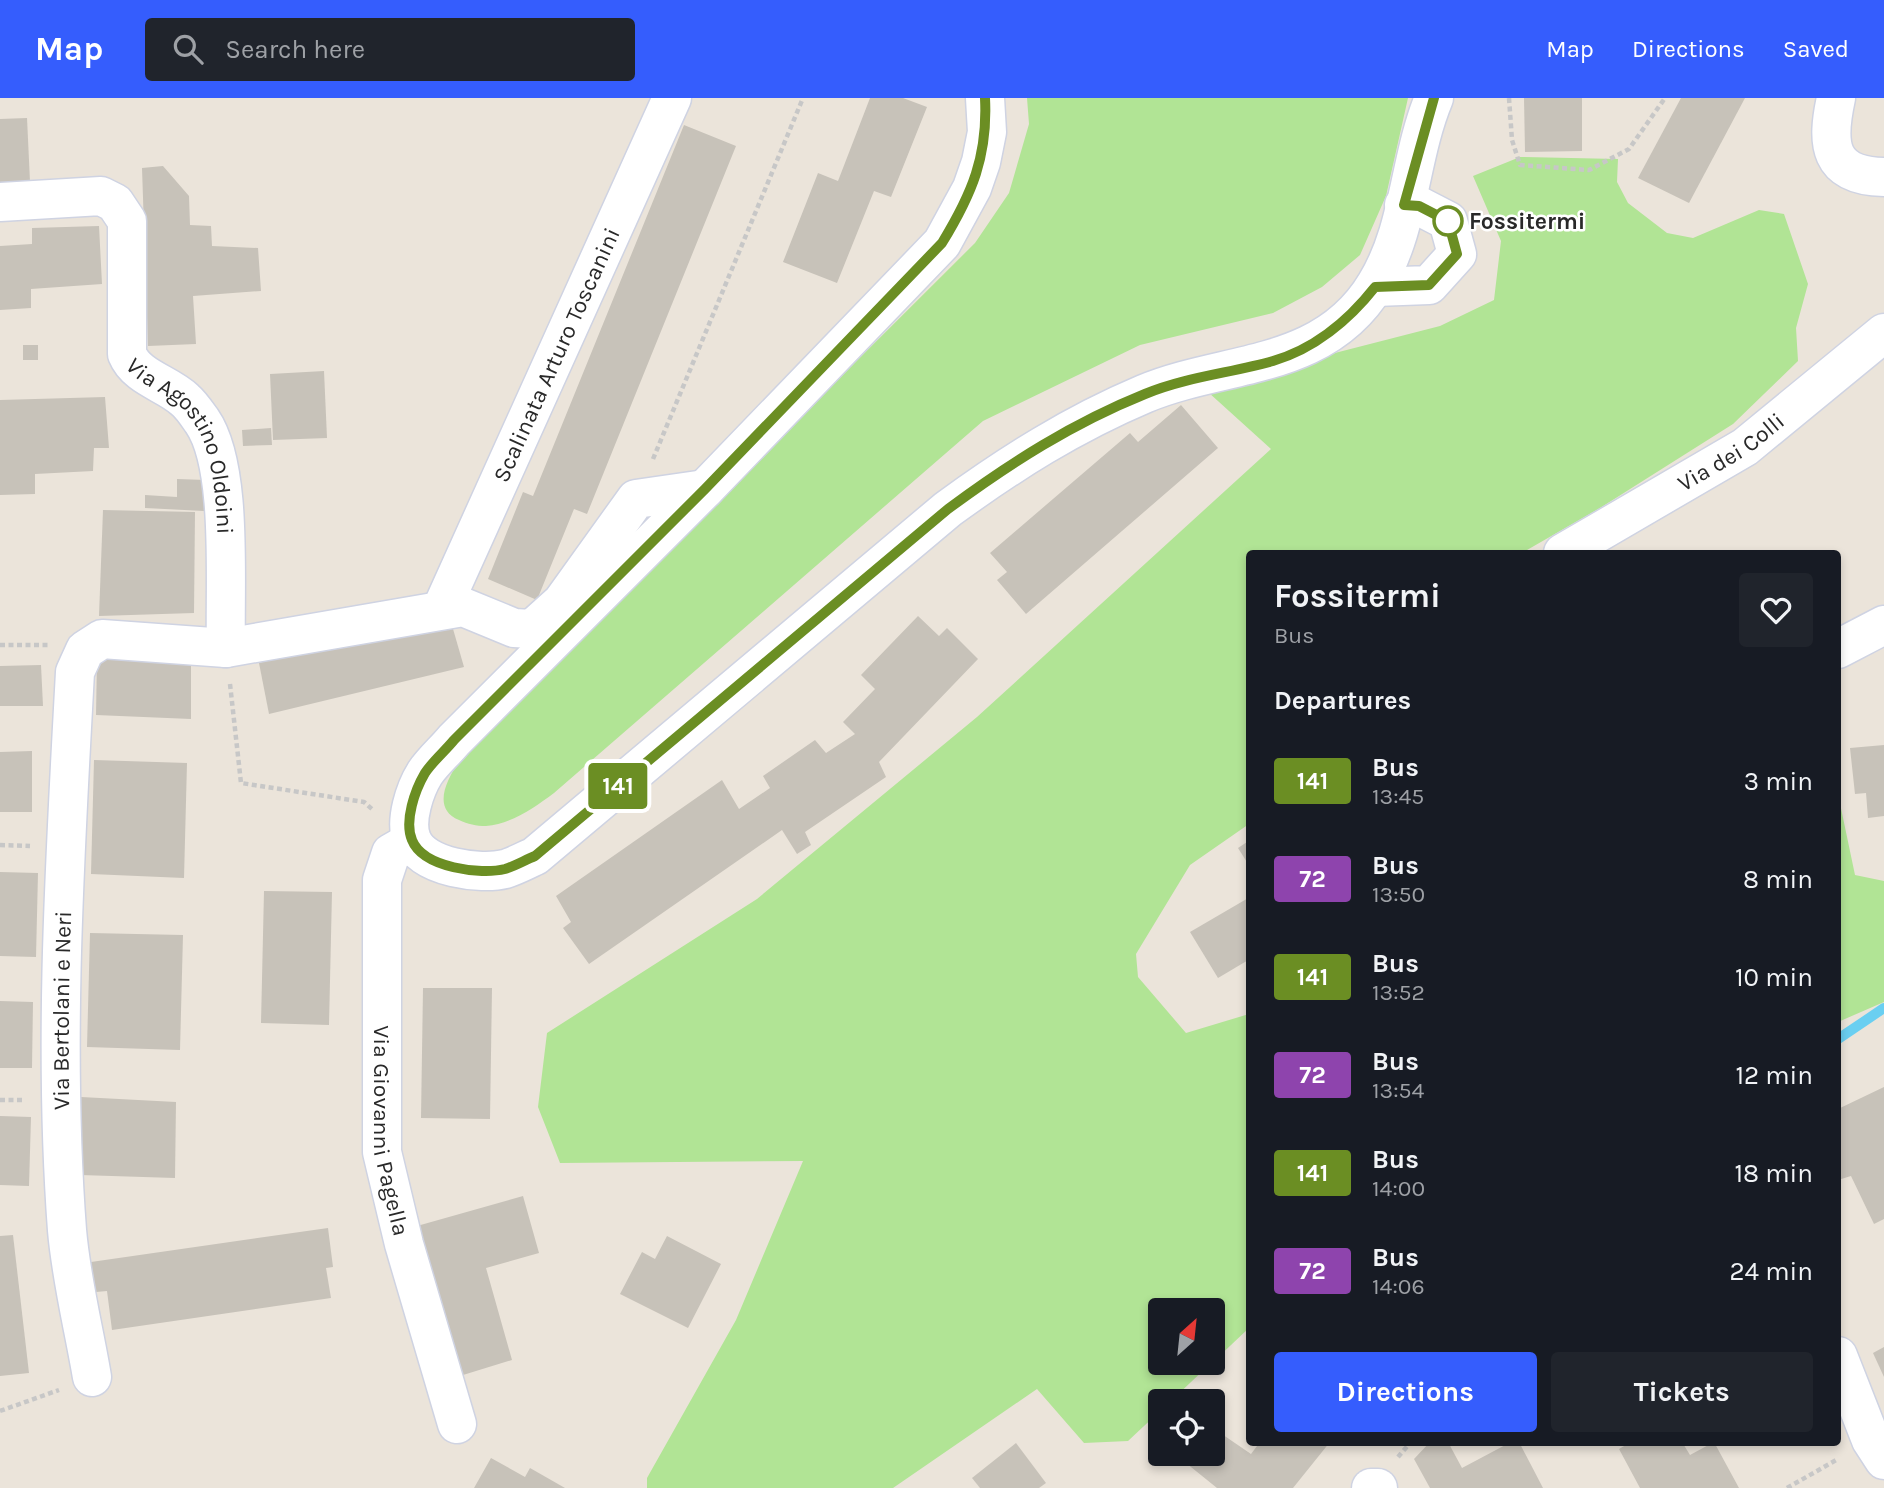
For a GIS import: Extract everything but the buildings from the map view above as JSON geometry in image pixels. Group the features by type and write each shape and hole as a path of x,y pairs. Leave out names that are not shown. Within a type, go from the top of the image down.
{"street":[{"name":"Scalinata Arturo Toscanini","path":"441,610 672,98"},
{"path":"985,98 987,132 981,162 972,188 942,243 705,489 454,740 425,773 410,819 412,841 437,861 454,868 478,871 506,869 535,856 948,509 1007,466 1078,423 1147,393 1208,374 1275,360 1324,337 1356,312 1389,262 1434,98"},
{"path":"1836,98 1830,135 1832,152 1843,166 1855,173 1884,177"},
{"name":"Via Agostino Oldoini","path":"0,202 101,196 122,210 127,221 127,354 138,369 185,400 202,422 213,447 222,494 226,648"},
{"path":"1375,287 1429,285 1457,254 1448,221 1419,206 1404,205"},
{"name":"Via dei Colli","path":"1568,550 1745,447 1884,333"},
{"path":"226,648 463,607 514,628 532,629 562,602 636,499 705,489"},
{"path":"1841,647 1884,625"},
{"name":"Via Bertolani e Neri","path":"92,1377 67,1232 61,1100 66,847 75,672 91,644 102,639 226,648"},
{"name":"Via Giovanni Pagella","path":"412,841 391,853 382,880 383,1152 404,1244 457,1424"},
{"path":"1841,1363 1878,1450"},
{"path":"1371,1488 1378,1488"}],"path":[{"path":"636,499 803,98"},
{"path":"1508,98 1512,141 1520,165 1588,170 1629,149 1665,98"},
{"path":"226,648 241,783 364,802 412,841"},
{"path":"0,1411 92,1377"},
{"path":"1787,1488 1878,1450"}],"green space":[{"path":"1027,98 1408,98 1386,196 1360,255 1322,287 1273,313 1140,345 983,421 546,799 522,814 495,825 472,824 449,814 444,805 446,785 469,747 975,243 1009,193 1029,124"},
{"path":"1520,157 1618,159 1617,182 1628,203 1667,233 1693,238 1759,210 1784,214 1808,284 1796,328 1798,361 1733,424 1600,508 1527,550 1246,550 1246,826 1190,865 1136,954 1138,977 1186,1033 1246,1015 1246,1331 1225,1351 1225,1298 1148,1298 1148,1376 1197,1376 1184,1389 1148,1389 1148,1422 1128,1441 1084,1443 1037,1389 893,1488 647,1488 647,1478 736,1320 803,1161 560,1163 538,1107 547,1033 757,899 977,717 1271,449 1208,392 1331,354 1440,326 1494,300 1501,241 1473,176"},
{"path":"1841,808 1855,875 1884,881 1884,1002 1841,1021"}],"waterway":[{"path":"1841,1037 1884,1008"}],"bus line":[{"name":"141","path":"985,98 987,132 981,162 972,188 942,243 705,489 454,740 425,773 415,795 410,819 412,841 423,853 454,868 478,871 506,869 535,856 948,509 1007,466 1078,423 1147,393 1208,374 1275,360 1324,337 1356,312 1375,287 1429,285 1457,254 1448,221 1419,206 1404,205 1428,111 1434,98"}],"place":[{"name":"Fossitermi","path":"1448,221"}]}
